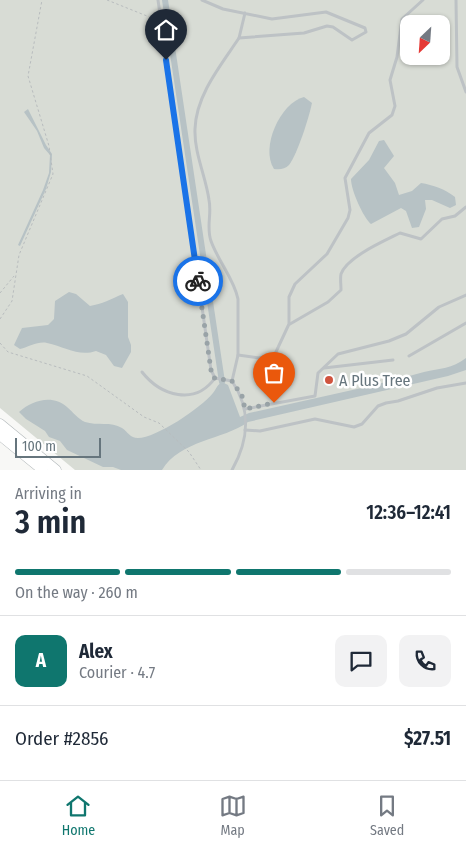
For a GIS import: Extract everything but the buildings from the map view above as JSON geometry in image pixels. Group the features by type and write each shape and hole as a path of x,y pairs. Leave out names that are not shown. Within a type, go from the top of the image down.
{"main road":[{"path":"0,424 56,470"},
{"path":"0,435 43,470"}],"lane":[{"path":"158,0 211,370 214,378"},
{"path":"202,0 223,9 272,19 326,12 365,28 366,32 352,40 342,32 327,26 304,33 239,38"},
{"path":"238,355 259,358 275,354 289,324 288,297 295,284 327,254 348,218 350,210 345,178 369,133 392,115 395,106 390,80 392,67 397,57 402,19 423,0"},
{"path":"456,0 457,67 466,92"},
{"path":"232,470 240,452 245,428 245,411 242,396 232,381 238,355 238,299 237,290 217,258 210,239 207,226 210,203 195,129 197,116 210,81 239,38 245,13"},
{"path":"289,324 328,302 341,290 342,273 352,261 364,253 400,233 421,239 442,220 455,216 466,207"},
{"path":"245,411 315,396 318,373 338,354 389,341 406,334 438,307 466,295"},
{"path":"409,356 466,323"},
{"path":"324,368 393,360"},
{"path":"142,372 157,387 184,397 197,394 214,378"},
{"path":"214,378 232,381"},
{"path":"245,428 260,431 315,419 354,427 362,424 378,406 436,388 466,383"}],"path":[{"path":"0,319 12,301 19,255 53,174 49,146 28,76 42,0"},
{"path":"107,0 160,21"},
{"path":"0,293 15,275"},
{"path":"0,344 8,352 86,376 144,417 162,426 189,452 201,470"}],"shaded area":[{"path":"0,0 466,0 466,470 75,470 0,408"},
{"path":"304,97 312,103 296,152 289,165 282,169 274,169 270,160 269,150 275,127 287,108 295,101"},
{"path":"28,109 52,154 51,172 46,189 20,246 18,245 49,173 50,155 44,148 37,131 24,112"},
{"path":"384,140 394,156 384,168 395,183 399,195 412,191 421,183 439,188 451,194 455,197 456,205 450,208 432,200 425,200 426,209 419,227 412,228 406,211 401,208 371,224 364,216 358,203 351,179 369,160 379,141"},
{"path":"69,292 76,294 90,306 103,303 123,294 128,302 128,337 131,352 122,368 114,366 106,355 96,351 84,353 44,343 37,343 20,349 14,345 22,328 48,325 54,319 55,301"},
{"path":"466,358 466,370 448,376 248,422 227,433 180,452 162,470 121,470 113,467 103,467 67,450 60,441 49,437 45,431 26,419 19,412 36,402 43,400 55,401 67,407 85,422 118,426 131,436 138,438 156,433 189,414 207,399 222,382 228,385 240,417 249,413 446,368"}],"waterway":[{"path":"165,0 222,382"}],"way so far":[{"path":"198,281 211,370 214,378 232,381 242,396 245,409 274,403"}],"place":[{"name":"A Plus Tree","path":"329,380"}],"route":[{"path":"166,60 198,281"}]}
